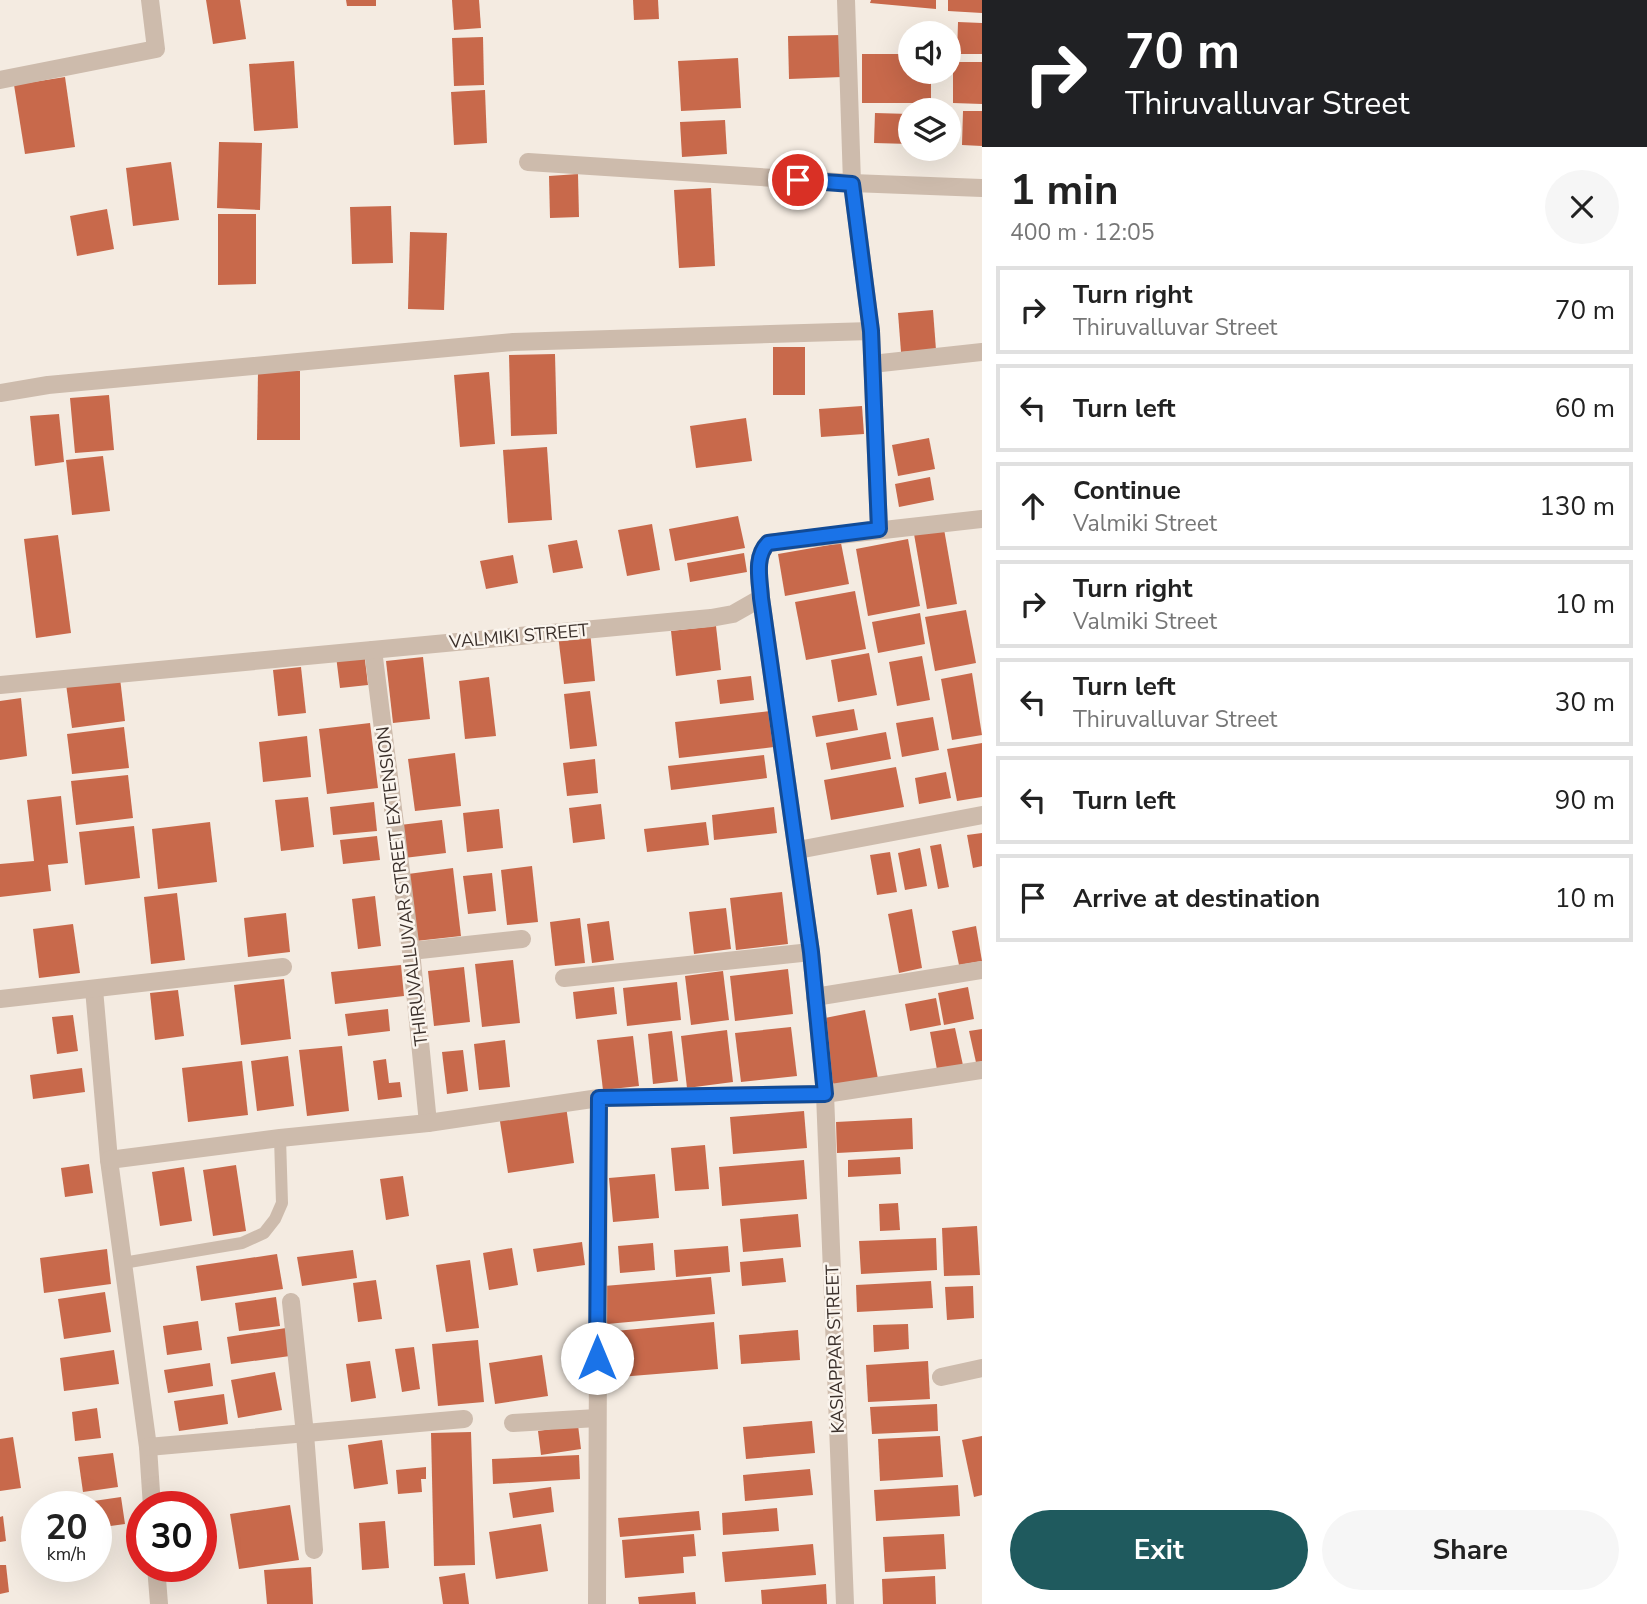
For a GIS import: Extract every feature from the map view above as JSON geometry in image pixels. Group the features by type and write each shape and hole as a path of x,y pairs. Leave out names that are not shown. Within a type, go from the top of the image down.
{"street":[{"path":"0,80 156,49 150,0"},
{"path":"846,0 852,184 871,331 879,529"},
{"path":"527,162 852,184 982,188"},
{"path":"0,393 48,384 513,342 871,331"},
{"path":"872,364 982,352"},
{"path":"761,598 759,559 768,543 982,519"},
{"name":"VALMIKI STREET","path":"0,685 711,618 733,614 761,598"},
{"name":"KASIAPPAR STREET","path":"761,598 798,850 825,1094 845,1604"},
{"name":"THIRUVALLUVAR STREET EXTENSION","path":"373,650 411,951 428,1123"},
{"path":"798,850 982,815"},
{"path":"411,951 522,939"},
{"path":"564,978 811,952"},
{"path":"0,999 283,967"},
{"path":"815,997 982,971"},
{"path":"94,989 109,1160 148,1447 151,1491"},
{"path":"109,1160 280,1138 428,1123 599,1098 825,1094 982,1070"},
{"path":"597,1604 599,1098"},
{"path":"291,1302 314,1550"},
{"path":"941,1377 982,1368"},
{"path":"513,1423 597,1418"},
{"path":"148,1447 464,1419"},
{"path":"157,1582 159,1604"}],"lane":[{"path":"123,1263 231,1246 264,1233 275,1219 282,1203 280,1138"}],"building":[{"path":"206,0 240,0 246,39 213,44"},
{"path":"346,0 376,0 376,6 347,6"},
{"path":"452,0 479,0 481,28 454,30"},
{"path":"633,0 658,0 659,19 634,20"},
{"path":"871,0 936,0 936,9 870,3"},
{"path":"948,0 982,0 982,13 948,11"},
{"path":"961,22 982,23 982,54 961,54"},
{"path":"842,35 842,77 789,79 788,36"},
{"path":"483,37 484,85 454,86 452,38"},
{"path":"862,54 898,54 898,84 931,84 931,98 898,98 898,103 862,103"},
{"path":"738,58 741,108 681,111 678,61"},
{"path":"294,61 298,128 254,131 249,64"},
{"path":"961,62 982,62 982,104 961,103 961,98 953,98 953,84 961,84"},
{"path":"65,77 75,147 25,154 14,85"},
{"path":"485,90 487,143 454,145 451,92"},
{"path":"963,111 982,111 982,146 962,145"},
{"path":"875,113 898,114 898,144 874,143"},
{"path":"725,120 727,154 682,157 680,122"},
{"path":"219,142 262,143 260,210 217,208"},
{"path":"171,162 179,220 133,226 126,168"},
{"path":"578,174 579,217 550,218 549,176"},
{"path":"711,188 715,266 679,268 674,190"},
{"path":"391,206 393,263 352,264 350,207"},
{"path":"107,209 114,249 77,256 70,216"},
{"path":"218,214 256,214 256,284 218,285"},
{"path":"410,232 447,233 444,310 408,309"},
{"path":"933,310 936,350 901,352 898,313"},
{"path":"773,347 805,347 805,395 773,395"},
{"path":"555,354 557,434 511,436 509,355"},
{"path":"258,371 300,371 300,440 257,440"},
{"path":"489,372 495,444 460,447 454,375"},
{"path":"109,395 114,450 75,453 70,398"},
{"path":"862,406 864,434 821,437 819,409"},
{"path":"59,414 64,462 35,466 30,416"},
{"path":"746,418 752,461 696,468 690,426"},
{"path":"929,438 935,469 898,476 892,445"},
{"path":"547,447 552,520 508,523 503,450"},
{"path":"103,456 110,511 72,515 66,460"},
{"path":"930,477 934,500 899,507 895,484"},
{"path":"738,516 745,548 675,561 669,529"},
{"path":"652,524 660,570 627,576 618,530"},
{"path":"944,529 957,604 927,609 914,534"},
{"path":"58,535 71,633 36,638 24,539"},
{"path":"908,539 920,606 868,616 856,549"},
{"path":"577,540 583,568 553,573 548,545"},
{"path":"841,543 849,584 785,596 778,554"},
{"path":"744,553 747,572 690,582 687,563"},
{"path":"513,555 518,583 486,589 480,561"},
{"path":"855,591 866,649 806,660 795,602"},
{"path":"966,610 976,663 935,671 925,617"},
{"path":"920,613 925,644 878,653 872,622"},
{"path":"716,626 721,670 676,676 671,631"},
{"path":"590,631 595,681 564,684 558,635"},
{"path":"364,652 368,685 340,688 336,656"},
{"path":"869,653 877,695 838,702 831,660"},
{"path":"922,656 930,700 897,706 889,662"},
{"path":"423,657 430,719 393,723 386,661"},
{"path":"301,667 306,713 278,716 273,670"},
{"path":"972,673 982,735 952,740 941,679"},
{"path":"751,676 754,700 720,704 717,680"},
{"path":"489,677 496,736 465,739 459,681"},
{"path":"120,678 125,721 72,728 66,684"},
{"path":"590,691 597,746 570,749 564,694"},
{"path":"21,698 27,756 0,760 0,701"},
{"path":"854,709 858,730 816,737 812,716"},
{"path":"770,711 774,747 679,758 675,722"},
{"path":"933,717 939,750 902,757 896,723"},
{"path":"370,723 378,788 327,794 319,729"},
{"path":"124,727 129,768 72,774 67,734"},
{"path":"886,732 891,759 831,770 826,743"},
{"path":"307,736 311,777 263,782 259,742"},
{"path":"982,743 982,797 957,801 947,749"},
{"path":"455,753 461,806 415,811 408,759"},
{"path":"764,755 767,778 671,790 668,766"},
{"path":"595,759 598,793 567,796 563,763"},
{"path":"896,767 904,807 831,820 824,780"},
{"path":"946,772 951,798 919,804 915,778"},
{"path":"128,775 133,818 76,825 71,781"},
{"path":"61,796 68,863 48,865 51,891 0,897 0,864 34,861 27,800"},
{"path":"308,797 314,847 281,851 275,800"},
{"path":"374,802 377,831 333,835 330,807"},
{"path":"601,804 605,839 573,843 569,808"},
{"path":"774,807 777,833 714,840 712,815"},
{"path":"499,809 503,848 467,852 463,813"},
{"path":"442,820 446,853 404,858 400,825"},
{"path":"210,822 217,882 158,889 152,829"},
{"path":"706,822 709,845 647,852 644,829"},
{"path":"134,826 140,878 85,885 79,832"},
{"path":"982,833 982,866 973,868 967,835"},
{"path":"377,836 380,860 343,864 340,840"},
{"path":"941,844 949,887 938,889 930,846"},
{"path":"920,848 927,886 905,890 898,853"},
{"path":"890,852 897,892 877,895 870,855"},
{"path":"532,866 538,922 507,925 501,870"},
{"path":"453,868 461,936 416,941 408,874"},
{"path":"492,873 496,911 468,914 463,876"},
{"path":"782,892 788,944 736,950 730,898"},
{"path":"177,893 185,960 151,964 144,897"},
{"path":"375,896 381,946 358,949 352,899"},
{"path":"726,908 731,949 694,954 689,912"},
{"path":"912,909 922,968 899,973 888,914"},
{"path":"286,913 290,952 248,957 244,918"},
{"path":"580,918 585,963 555,966 550,922"},
{"path":"609,921 614,960 592,963 587,924"},
{"path":"73,924 80,973 39,978 33,929"},
{"path":"976,926 982,961 959,965 952,931"},
{"path":"513,960 520,1023 482,1027 475,964"},
{"path":"401,965 404,996 335,1004 331,972"},
{"path":"464,967 470,1022 434,1026 428,971"},
{"path":"788,969 793,1014 735,1021 730,976"},
{"path":"723,971 729,1020 691,1025 685,976"},
{"path":"284,979 291,1039 241,1045 234,985"},
{"path":"677,982 681,1020 627,1026 623,988"},
{"path":"614,987 617,1014 576,1019 573,992"},
{"path":"968,987 974,1019 944,1025 938,993"},
{"path":"178,990 184,1036 155,1040 150,993"},
{"path":"936,998 941,1025 910,1031 905,1004"},
{"path":"388,1009 390,1031 348,1036 345,1014"},
{"path":"865,1010 878,1079 834,1087 820,1019"},
{"path":"73,1015 78,1051 57,1054 52,1017"},
{"path":"791,1027 797,1076 741,1082 735,1033"},
{"path":"955,1028 964,1070 938,1075 930,1032"},
{"path":"982,1029 982,1066 977,1067 969,1031"},
{"path":"727,1030 733,1082 687,1088 681,1036"},
{"path":"672,1031 678,1081 653,1084 648,1034"},
{"path":"633,1036 639,1086 603,1090 597,1040"},
{"path":"505,1040 510,1087 479,1090 474,1044"},
{"path":"342,1046 349,1111 307,1116 299,1050"},
{"path":"463,1050 468,1091 447,1094 442,1052"},
{"path":"288,1056 294,1106 257,1111 251,1061"},
{"path":"386,1059 389,1083 400,1082 402,1097 378,1100 373,1061"},
{"path":"242,1061 248,1115 188,1122 182,1068"},
{"path":"82,1068 85,1092 33,1099 30,1075"},
{"path":"566,1106 574,1163 508,1173 499,1115"},
{"path":"804,1111 807,1148 733,1154 730,1117"},
{"path":"912,1118 913,1149 837,1153 836,1122"},
{"path":"705,1145 709,1189 675,1191 671,1148"},
{"path":"900,1157 901,1174 848,1177 848,1160"},
{"path":"804,1160 807,1199 722,1206 719,1167"},
{"path":"89,1164 93,1193 65,1197 61,1168"},
{"path":"236,1165 246,1231 213,1236 203,1170"},
{"path":"184,1167 192,1221 160,1226 152,1172"},
{"path":"655,1174 659,1218 613,1222 609,1178"},
{"path":"403,1176 409,1216 386,1220 380,1179"},
{"path":"898,1203 900,1230 880,1231 879,1204"},
{"path":"798,1214 801,1247 743,1252 740,1219"},
{"path":"977,1226 980,1275 944,1276 942,1228"},
{"path":"936,1238 937,1270 861,1274 859,1241"},
{"path":"582,1242 585,1265 537,1272 533,1249"},
{"path":"653,1243 655,1270 620,1273 618,1246"},
{"path":"728,1246 730,1272 676,1277 674,1250"},
{"path":"512,1248 518,1285 489,1290 483,1253"},
{"path":"107,1249 111,1284 44,1293 40,1258"},
{"path":"353,1250 357,1278 302,1286 297,1257"},
{"path":"277,1254 283,1289 201,1301 196,1266"},
{"path":"783,1258 786,1282 742,1286 740,1262"},
{"path":"470,1260 479,1328 446,1332 436,1265"},
{"path":"711,1277 715,1314 607,1324 604,1286"},
{"path":"376,1280 382,1319 358,1322 353,1283"},
{"path":"931,1281 933,1308 857,1312 856,1285"},
{"path":"973,1286 974,1318 947,1320 945,1287"},
{"path":"105,1292 111,1332 64,1339 58,1299"},
{"path":"276,1297 280,1326 239,1331 235,1303"},
{"path":"198,1321 202,1350 167,1355 163,1326"},
{"path":"714,1322 718,1369 607,1378 604,1332"},
{"path":"908,1324 909,1349 874,1352 873,1325"},
{"path":"286,1328 290,1356 231,1364 227,1337"},
{"path":"798,1330 800,1360 741,1364 739,1335"},
{"path":"478,1340 484,1402 438,1406 432,1344"},
{"path":"414,1347 420,1389 402,1392 395,1349"},
{"path":"114,1350 119,1384 64,1391 60,1358"},
{"path":"542,1355 548,1396 495,1404 489,1363"},
{"path":"370,1361 376,1398 351,1402 346,1364"},
{"path":"928,1361 930,1399 868,1402 866,1365"},
{"path":"210,1363 213,1386 168,1393 164,1370"},
{"path":"275,1372 282,1410 238,1418 231,1380"},
{"path":"224,1394 228,1424 179,1431 174,1401"},
{"path":"937,1404 938,1431 872,1434 870,1407"},
{"path":"97,1408 101,1438 75,1441 72,1412"},
{"path":"812,1421 815,1453 746,1459 743,1427"},
{"path":"578,1425 581,1449 541,1455 538,1431"},
{"path":"471,1432 475,1565 434,1566 431,1433"},
{"path":"940,1436 943,1477 880,1481 878,1439"},
{"path":"982,1436 982,1495 974,1497 962,1440"},
{"path":"13,1437 21,1488 0,1491 0,1439"},
{"path":"382,1440 388,1484 354,1489 348,1445"},
{"path":"113,1453 118,1487 83,1491 78,1457"},
{"path":"579,1455 580,1479 493,1484 492,1459"},
{"path":"426,1467 426,1479 421,1479 422,1492 398,1494 396,1470"},
{"path":"810,1469 813,1495 745,1501 743,1475"},
{"path":"958,1485 960,1516 876,1521 874,1490"},
{"path":"551,1487 554,1512 513,1518 509,1493"},
{"path":"121,1497 125,1524 112,1526 112,1498"},
{"path":"290,1505 299,1560 239,1569 230,1514"},
{"path":"777,1508 779,1531 723,1535 722,1513"},
{"path":"699,1511 701,1530 620,1537 618,1518"},
{"path":"3,1516 6,1541 0,1542 0,1517"},
{"path":"385,1521 389,1568 362,1570 359,1523"},
{"path":"541,1524 548,1571 496,1579 489,1532"},
{"path":"694,1534 696,1556 683,1557 684,1573 625,1578 622,1540"},
{"path":"944,1534 946,1569 885,1572 883,1537"},
{"path":"813,1544 816,1575 725,1582 722,1552"},
{"path":"0,1565 6,1565 9,1592 0,1594"},
{"path":"311,1567 313,1604 267,1604 264,1570"},
{"path":"465,1573 469,1604 443,1604 439,1577"},
{"path":"935,1576 936,1604 883,1604 882,1579"},
{"path":"826,1584 827,1604 762,1604 761,1590"},
{"path":"695,1592 696,1604 639,1604 638,1597"}],"route":[{"path":"597,1358 599,1098 825,1094 811,952 761,598 759,559 768,543 879,529 871,331 852,184 798,180"}]}
